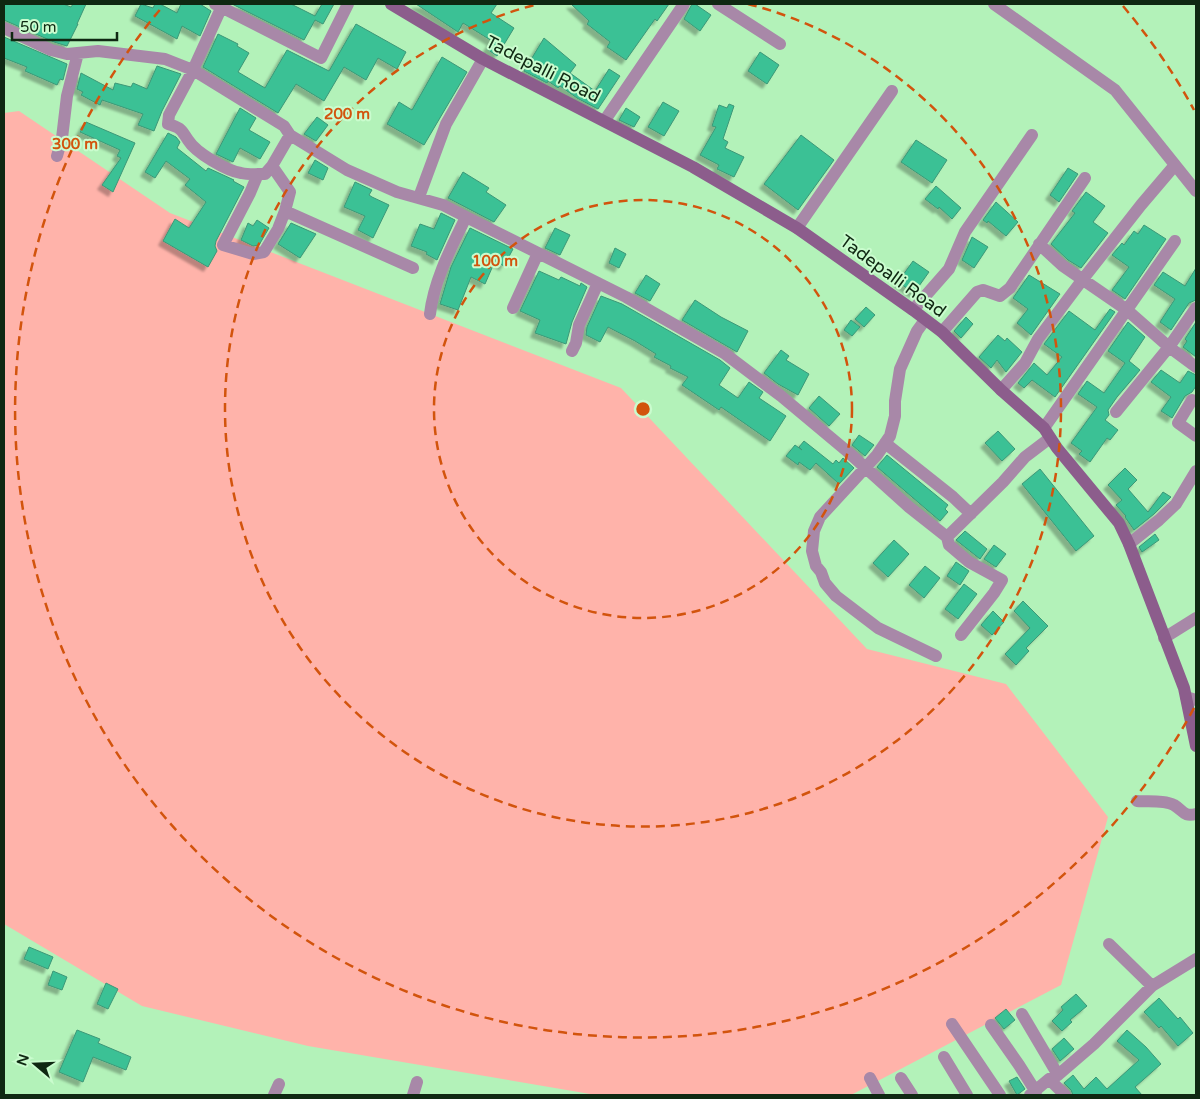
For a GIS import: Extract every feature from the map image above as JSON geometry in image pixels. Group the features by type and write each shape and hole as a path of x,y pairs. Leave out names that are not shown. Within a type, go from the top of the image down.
{"street":[{"path":"290,135 272,166 265,174 240,173 210,160 187,140 184,132 178,127 168,124 169,115 193,70 220,5 321,58 348,4"},
{"name":"Tadepalli Road","path":"391,4 483,59 605,120 693,167 797,228 942,332 1047,433 1119,523 1129,544 1164,638 1191,698 1196,746"},
{"path":"605,120 684,4"},
{"path":"718,4 780,44"},
{"path":"994,4 1114,90 1196,191"},
{"path":"4,28 51,50 67,54 98,51 165,60 193,70 284,126 290,135 347,170 397,192 443,205 598,283 724,353 781,396 866,467 909,507 947,537 950,546 969,562 1002,580 961,635"},
{"path":"57,156 62,138 67,96 78,53"},
{"path":"419,197 446,124 483,59"},
{"path":"797,228 892,91"},
{"path":"913,310 949,269 965,232 1032,135"},
{"path":"1001,390 1025,363 1038,339 1083,279 1175,165"},
{"path":"258,174 223,245 253,254 264,252 278,229 290,192 272,166"},
{"path":"942,332 977,292 983,290 1000,296 1010,288 1038,244 1063,212 1085,178"},
{"path":"285,211 413,268"},
{"path":"430,314 431,301 442,270 466,217"},
{"path":"947,537 1002,482 1047,433 1127,310 1175,241"},
{"path":"1038,244 1063,266 1127,310 1169,347 1196,367"},
{"path":"514,308 538,253"},
{"path":"572,351 576,343 579,325 598,283"},
{"path":"1116,412 1169,347 1196,308"},
{"path":"925,320 917,330 900,369 892,431 866,467 820,517 814,530 812,551 816,566 822,572 825,583 836,596 878,628 936,656"},
{"path":"1192,400 1178,423 1196,436"},
{"path":"885,443 953,496 971,514"},
{"path":"1129,544 1176,504 1195,475"},
{"path":"1164,638 1196,618"},
{"path":"1137,801 1168,803 1184,814 1196,814"},
{"path":"1109,944 1152,986"},
{"path":"991,1025 1020,1066 1033,1094 1120,1020 1138,998 1152,986 1196,959"},
{"path":"1022,1014 1065,1095"},
{"path":"952,1024 1000,1095"},
{"path":"944,1057 967,1095"},
{"path":"870,1078 879,1095"},
{"path":"901,1078 912,1095"},
{"path":"412,1095 417,1082"}],"shaded area":[{"path":"19,111 170,213 621,388 867,649 1006,684 1108,817 1061,985 851,1095 596,1095 308,1046 142,1006 4,924 4,113"}],"building":[{"path":"4,4 63,4 71,7 73,4 86,4 67,46 4,20"},
{"path":"141,4 153,8 155,4 160,4 177,13 181,4 200,4 211,11 200,36 182,26 177,39 135,16"},
{"path":"232,4 291,4 315,16 322,4 334,4 323,24 315,20 304,40"},
{"path":"416,4 497,4 491,13 514,28 497,56 487,49 492,41 463,23 458,32"},
{"path":"571,4 669,4 657,21 655,19 626,60 607,47 610,42 587,24 589,21"},
{"path":"692,4 695,4 711,15 700,31 684,19"},
{"path":"356,24 406,52 397,69 378,58 366,80 344,67 324,101 296,84 278,113 203,67 218,34 238,44 237,46 249,53 238,72 265,88 287,50 329,71"},
{"path":"4,37 67,64 63,80 60,79 57,85 25,71 27,67 4,58"},
{"path":"544,38 576,65 570,73 595,91 609,69 620,76 598,109 560,86 558,88 548,81 547,83 524,71"},
{"path":"760,52 779,65 767,84 748,71"},
{"path":"442,57 467,72 424,145 387,124 399,102 412,110"},
{"path":"157,66 181,74 154,131 138,125 143,114 102,100 100,105 81,95 83,92 77,89 81,73 113,90 115,83 131,87 133,83 147,89"},
{"path":"663,102 679,111 664,136 648,127"},
{"path":"729,104 734,106 723,139 728,142 725,148 744,157 734,177 717,169 719,165 700,155 716,127 712,126 719,105 727,108"},
{"path":"240,108 256,118 249,130 270,142 260,159 240,148 233,162 216,154"},
{"path":"626,108 640,117 634,127 619,120"},
{"path":"317,117 328,125 316,141 304,134"},
{"path":"86,122 135,143 113,192 102,185 121,158 117,156 120,150 80,132"},
{"path":"168,133 176,137 180,142 177,148 206,171 208,168 234,180 244,187 216,241 217,251 208,267 163,241 175,219 189,228 206,202 185,185 190,179 166,161 155,178 145,172"},
{"path":"801,135 834,160 798,210 764,184"},
{"path":"916,140 947,160 932,183 901,162"},
{"path":"315,160 328,168 323,180 308,173"},
{"path":"1068,168 1078,174 1059,202 1050,195"},
{"path":"463,172 489,188 486,192 506,205 494,222 448,198"},
{"path":"355,182 372,190 369,195 389,205 373,238 358,230 365,216 344,207"},
{"path":"936,186 961,208 952,219 939,207 938,209 925,199"},
{"path":"1086,192 1105,206 1093,222 1108,233 1081,268 1068,260 1051,244 1075,213 1072,211"},
{"path":"996,202 1018,222 1006,236 988,221 987,223 983,220"},
{"path":"441,213 455,220 437,260 426,254 427,252 411,246 420,224 434,229"},
{"path":"257,220 269,228 259,245 253,246 241,240 248,223 253,226"},
{"path":"291,223 316,234 300,258 278,244"},
{"path":"1144,225 1166,239 1125,299 1112,290 1129,267 1112,255 1122,243 1124,245 1134,231 1138,234"},
{"path":"470,228 513,249 504,266 495,261 485,284 471,277 458,310 440,304 451,267"},
{"path":"555,228 570,235 560,255 545,248"},
{"path":"972,237 988,247 974,268 962,260"},
{"path":"615,248 626,254 619,268 609,263"},
{"path":"913,261 929,272 914,293 898,282"},
{"path":"1196,268 1196,300 1189,303 1171,330 1160,322 1175,299 1154,285 1163,272 1185,286"},
{"path":"539,271 559,280 561,277 580,286 581,283 587,287 572,322 566,344 535,333 540,320 520,311"},
{"path":"646,275 660,284 650,301 635,293"},
{"path":"1029,275 1060,294 1031,335 1017,323 1028,309 1013,298"},
{"path":"601,296 622,304 720,360 730,368 719,385 738,398 749,382 763,392 759,398 786,416 770,441 721,407 719,410 682,385 688,377 670,368 671,366 654,357 656,354 635,341 608,327 600,342 586,335 587,327"},
{"path":"695,300 721,317 748,331 737,352 682,320"},
{"path":"866,307 875,315 864,327 855,319"},
{"path":"1110,309 1115,312 1055,397 1032,380 1024,388 1018,383 1034,363 1047,375 1062,357 1044,344 1069,311 1095,330"},
{"path":"966,317 973,324 961,338 954,331"},
{"path":"851,320 860,327 852,336 844,330"},
{"path":"1128,322 1145,337 1129,361 1140,370 1108,410 1109,415 1105,420 1118,430 1110,440 1107,438 1090,462 1079,454 1082,451 1071,443 1097,407 1078,394 1087,381 1104,393 1125,363 1108,351"},
{"path":"1196,322 1196,357 1183,347 1187,341 1185,339"},
{"path":"998,335 1005,341 1007,338 1022,352 1006,372 997,360 991,368 979,357"},
{"path":"781,350 789,356 786,360 809,374 798,395 778,384 764,373"},
{"path":"1161,370 1180,383 1188,371 1196,375 1196,386 1192,392 1185,396 1172,418 1161,411 1171,397 1151,382"},
{"path":"819,396 840,414 829,426 809,408"},
{"path":"998,431 1015,449 1002,461 985,443"},
{"path":"859,435 874,445 865,456 852,445"},
{"path":"804,441 833,464 836,460 839,463 843,458 854,468 839,484 816,463 810,470 799,462 798,465 786,456 795,445 802,450 799,447"},
{"path":"887,455 948,505 945,509 948,512 940,521 877,467"},
{"path":"1125,468 1137,480 1128,489 1148,512 1163,492 1171,497 1134,530 1126,516 1116,505 1122,500 1108,485"},
{"path":"1040,469 1094,536 1076,551 1022,484"},
{"path":"965,531 987,549 980,559 956,540"},
{"path":"1155,534 1159,540 1142,552 1139,547"},
{"path":"894,540 909,554 888,577 873,563"},
{"path":"994,545 1006,554 996,567 984,559"},
{"path":"956,562 969,571 960,585 947,576"},
{"path":"925,566 940,578 924,598 909,585"},
{"path":"964,584 977,594 958,619 945,609"},
{"path":"1023,601 1048,626 1026,648 1029,651 1016,665 1005,654 1030,628 1014,611"},
{"path":"993,611 1004,622 992,635 981,625"},
{"path":"29,947 53,957 48,969 24,959"},
{"path":"53,971 67,977 62,990 48,985"},
{"path":"106,983 118,989 108,1009 97,1004"},
{"path":"1076,994 1087,1006 1070,1020 1072,1022 1062,1031 1052,1021 1063,1010 1061,1007"},
{"path":"1159,998 1178,1019 1180,1017 1193,1033 1178,1046 1161,1026 1159,1028 1144,1012"},
{"path":"1006,1009 1015,1020 1004,1029 995,1018"},
{"path":"77,1030 100,1039 98,1043 131,1057 126,1070 93,1057 83,1082 59,1072"},
{"path":"1127,1030 1161,1064 1135,1087 1142,1095 1073,1095 1064,1083 1073,1075 1084,1089 1096,1077 1107,1089 1139,1060 1117,1041"},
{"path":"1064,1038 1074,1049 1060,1061 1052,1049"},
{"path":"1017,1077 1025,1089 1017,1095 1009,1081"}]}
